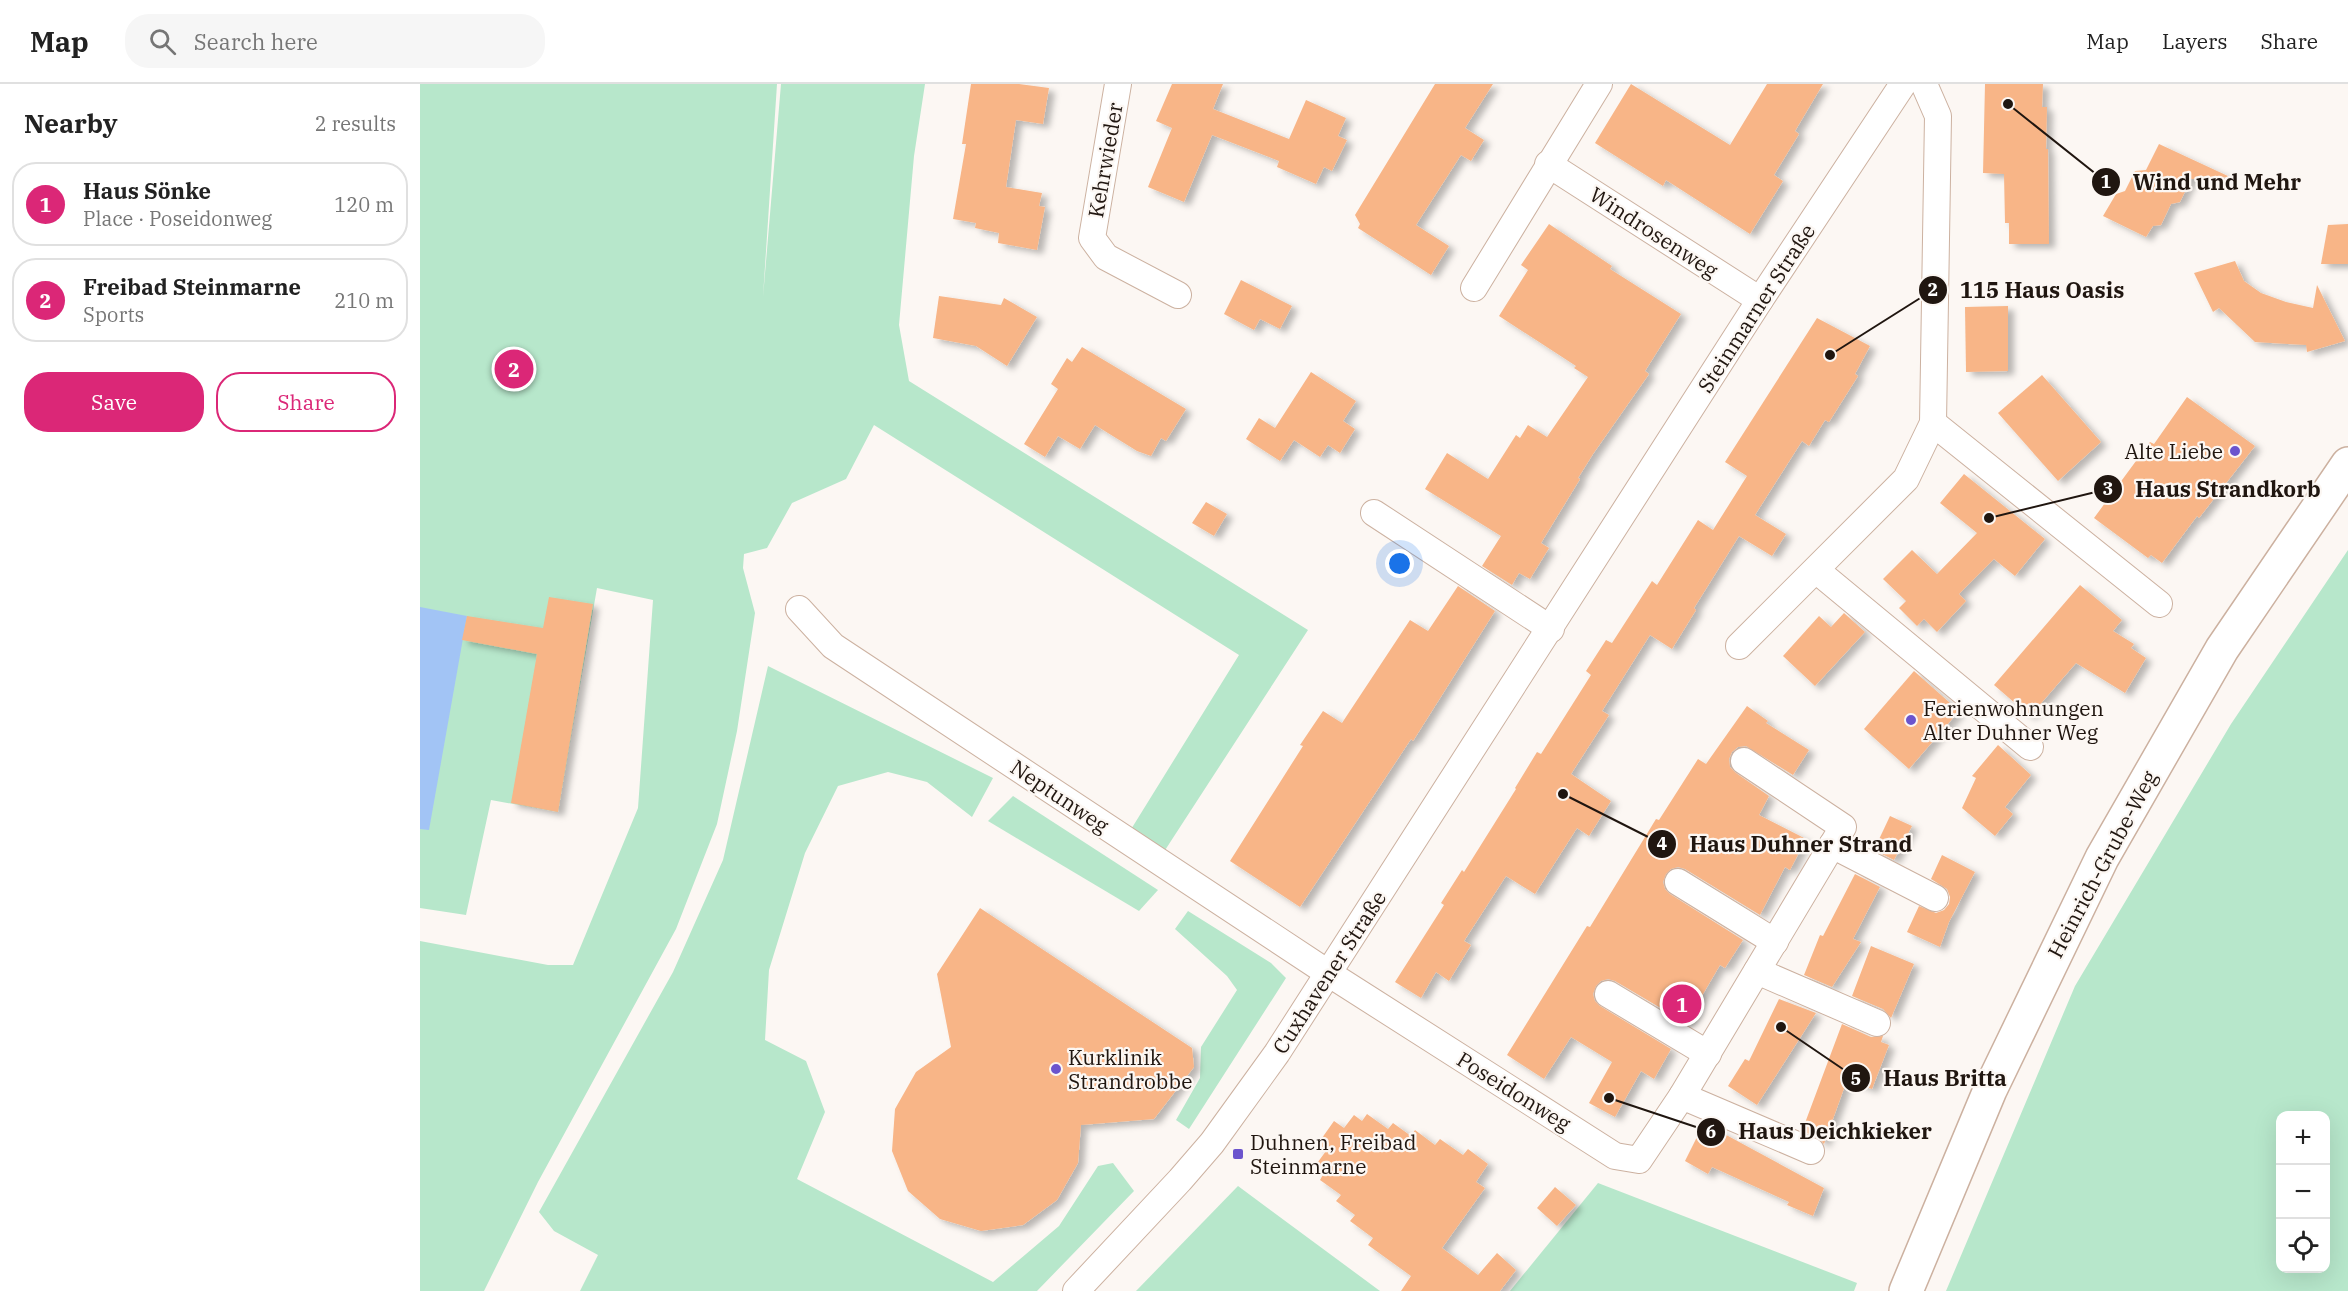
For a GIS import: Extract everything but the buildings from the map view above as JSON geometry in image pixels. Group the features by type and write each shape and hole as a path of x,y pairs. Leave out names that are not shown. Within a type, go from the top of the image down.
{"street":[{"name":"Kehrwieder","path":"1118,84 1092,238 1106,257 1178,295"},
{"path":"1474,288 1599,84"},
{"name":"Steinmarner Straße","path":"1611,533 1760,300 1903,84"},
{"path":"1739,646 1906,479 1933,423 1938,116 1924,84"},
{"name":"Windrosenweg","path":"1548,164 1760,300"},
{"path":"1933,423 2158,604"},
{"name":"Heinrich-Grube-Weg","path":"1905,1291 1990,1090 2102,858 2222,649 2348,465"},
{"path":"1374,513 1551,629"},
{"name":"Cuxhavener Straße","path":"1076,1291 1212,1143 1277,1053 1611,533"},
{"path":"1816,570 2030,747"},
{"name":"Neptunweg","path":"799,609 833,646 1328,973"},
{"name":"Poseidonweg","path":"1328,973 1615,1155 1639,1160 1708,1054 1843,827 1744,761"},
{"path":"1832,845 1935,898"},
{"path":"1678,882 1775,942"},
{"path":"1757,971 1877,1023"},
{"path":"1608,994 1708,1054"},
{"path":"1682,1096 1811,1151"}],"green space":[{"path":"420,84 777,84 763,297 781,84 925,84 914,156 899,325 909,381 1308,630 1158,861 1125,839 1239,655 874,425 846,479 792,503 767,548 744,554 743,568 755,613 737,731 717,824 676,929 538,1182 484,1291 420,1291 420,941 548,965 573,965 638,808 653,600 597,588 558,812 491,800 466,915 420,908"},
{"path":"2348,550 2348,1291 1946,1291 2075,986 2231,724"},
{"path":"768,666 993,778 972,817 927,782 888,772 838,786 805,853 769,970 765,1040 806,1061 825,1112 797,1179 993,1282 1059,1226 1098,1166 1113,1163 1134,1191 1037,1291 580,1291 598,1255 554,1231 539,1212 673,972 723,860"},
{"path":"1013,796 1158,890 1139,911 988,821"},
{"path":"1188,911 1271,963 1286,978 1189,1129 1176,1120 1200,1078 1201,1047 1237,990 1227,976 1175,929"},
{"path":"1598,1183 1857,1283 1854,1291 1510,1291"},
{"path":"1238,1186 1380,1291 1136,1291"}],"water":[{"path":"420,607 467,616 429,830 420,829"}],"place":[{"name":"Wind und Mehr","path":"2008,104"},
{"name":"115 Haus Oasis","path":"1830,355"},
{"name":"Freibad Steinmarne","path":"514,369"},
{"name":"Alte Liebe","path":"2235,451"},
{"name":"Haus Strandkorb","path":"1989,518"},
{"name":"Ferienwohnungen Alter Duhner Weg","path":"1911,720"},
{"name":"Haus Duhner Strand","path":"1563,794"},
{"name":"Haus Sönke","path":"1682,1004"},
{"name":"Haus Britta","path":"1781,1027"},
{"name":"Kurklinik Strandrobbe","path":"1056,1069"},
{"name":"Haus Deichkieker","path":"1609,1098"},
{"name":"Duhnen, Freibad Steinmarne","path":"1238,1154"}]}
